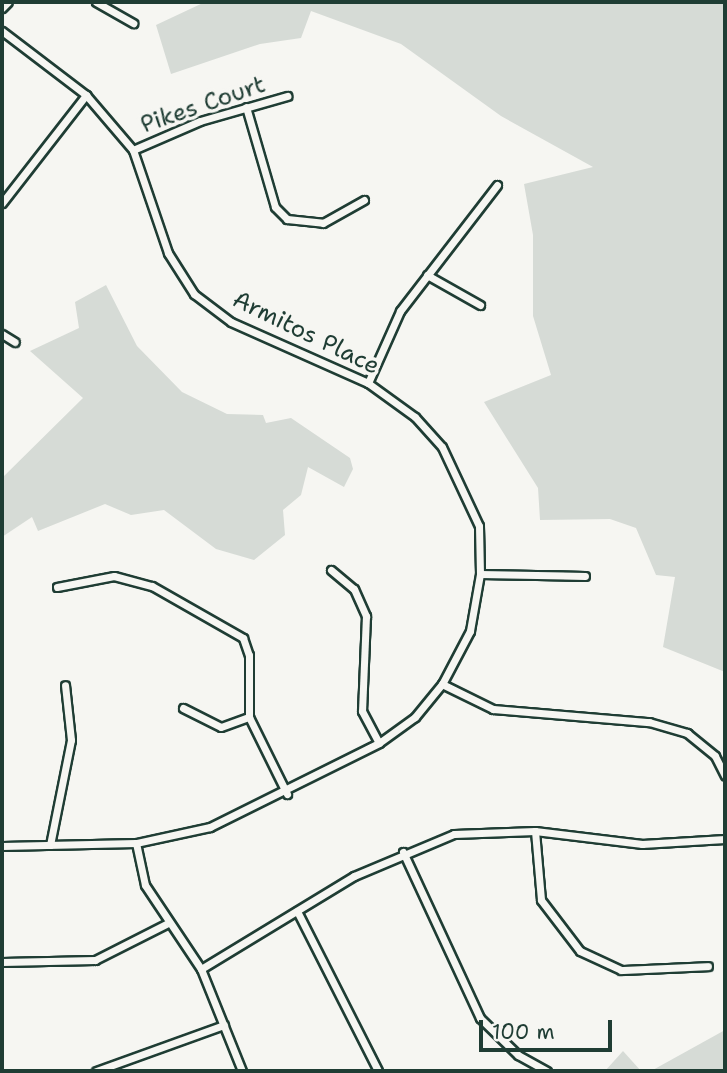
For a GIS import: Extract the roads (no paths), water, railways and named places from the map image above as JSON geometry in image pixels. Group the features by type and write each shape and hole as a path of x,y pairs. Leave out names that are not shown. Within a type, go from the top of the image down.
{"street":[{"path":"2,8 8,2"},
{"path":"96,2 133,23"},
{"name":"Armitos Place","path":"2,32 86,95 133,150 168,253 194,294 231,322 368,383 415,416 442,447 479,526 480,574 470,631 442,684 415,717 379,743 286,794 211,827 136,843 2,846"},
{"path":"2,203 86,95"},
{"name":"Pikes Court","path":"133,150 246,107 286,96"},
{"path":"246,107 275,207 287,219 323,223 364,200"},
{"path":"368,383 400,310 497,185"},
{"path":"427,275 480,305"},
{"path":"2,334 15,342"},
{"path":"331,570 354,589 366,616 362,710 379,743"},
{"path":"480,574 585,576"},
{"path":"57,587 114,576 152,586 243,638 249,655 248,717 286,794"},
{"path":"50,845 71,740 65,684"},
{"path":"442,684 492,709 649,722 687,733 715,756 725,776"},
{"path":"183,708 222,727 248,717"},
{"path":"535,831 541,900 580,951 621,970 708,966"},
{"path":"201,969 403,852 454,834 535,831 642,844 725,839"},
{"path":"136,843 145,885 166,924 201,969 242,1071"},
{"path":"403,852 474,1009 518,1055 547,1071"},
{"path":"297,911 378,1071"},
{"path":"2,962 94,960 166,924"},
{"path":"96,1071 224,1025"}]}
